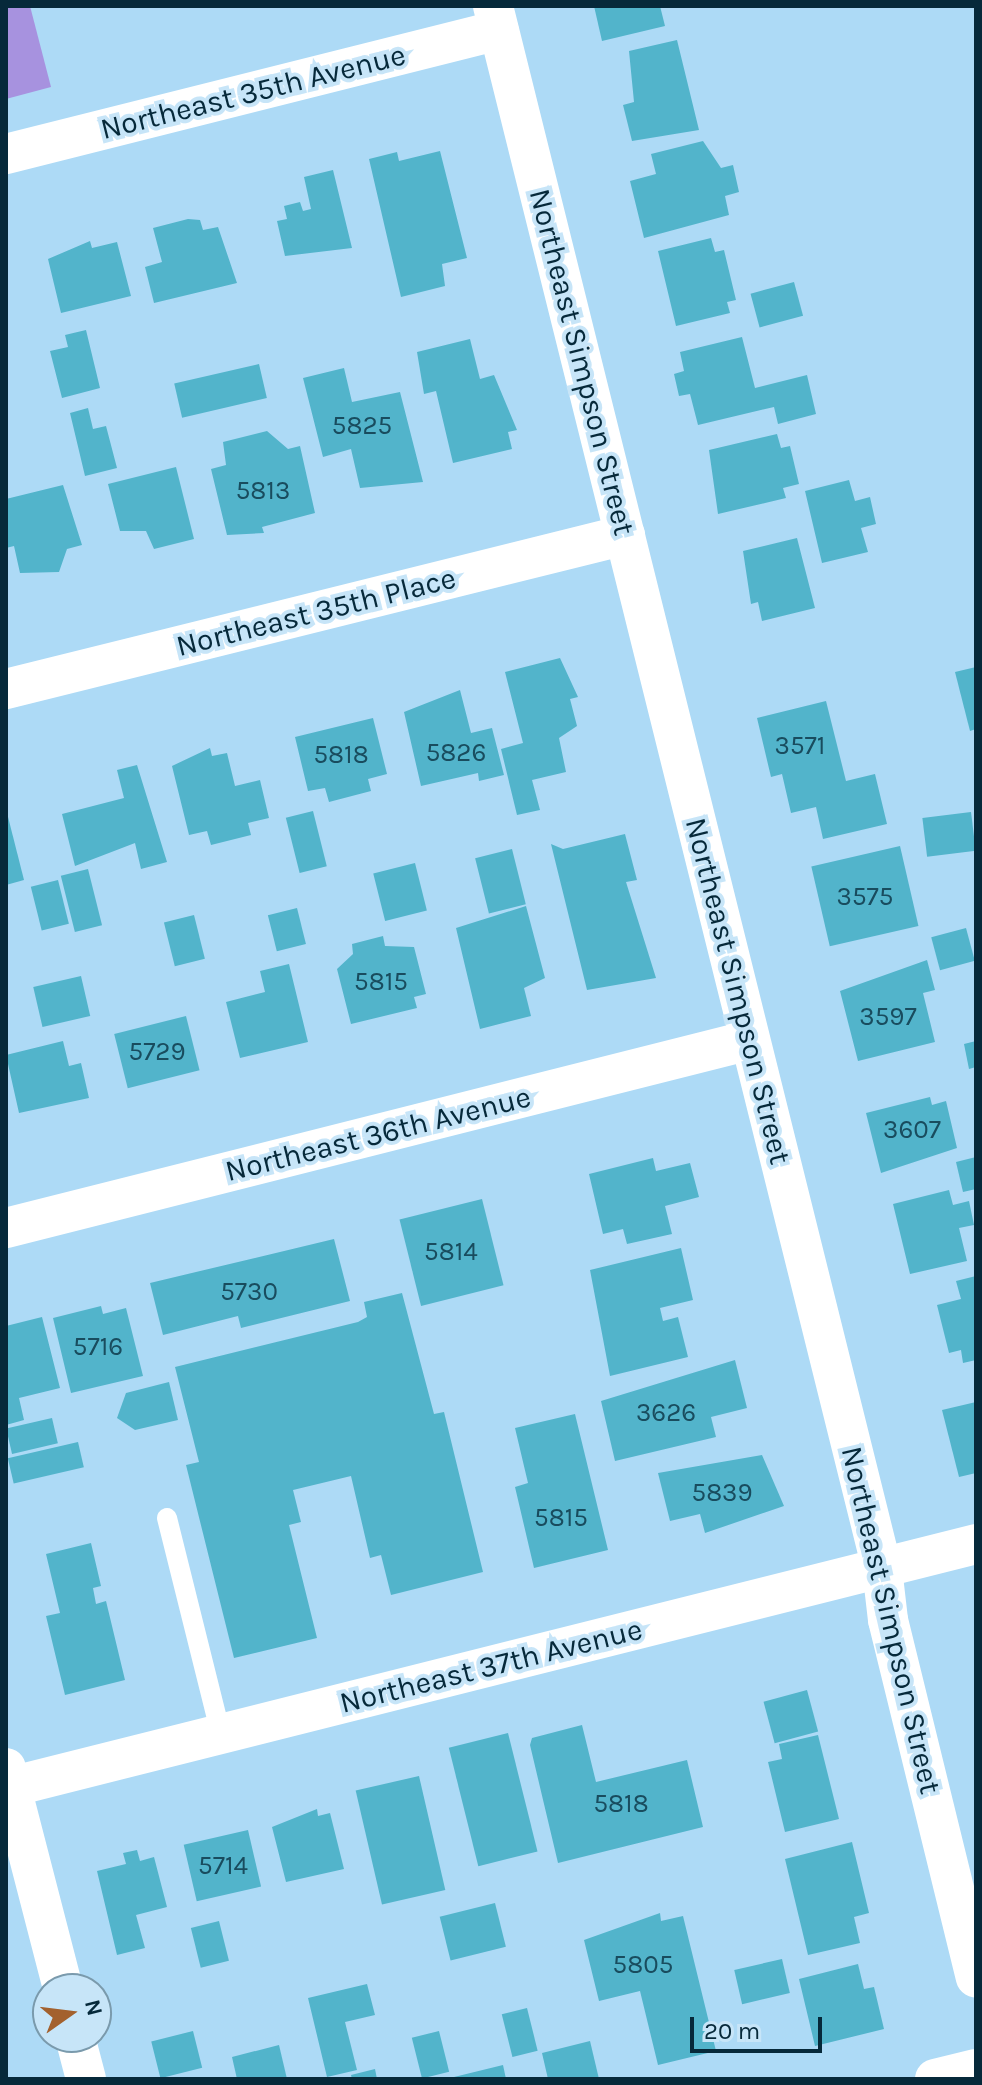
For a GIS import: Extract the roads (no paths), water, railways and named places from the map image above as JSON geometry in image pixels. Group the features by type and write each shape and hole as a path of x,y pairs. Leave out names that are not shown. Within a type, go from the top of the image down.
{"street":[{"name":"Northeast 35th Avenue","path":"6,154 496,18"},
{"name":"Northeast Simpson Street","path":"496,18 882,1568 976,1977"},
{"name":"Northeast 35th Place","path":"6,689 625,535"},
{"name":"Northeast 36th Avenue","path":"6,1228 750,1040"},
{"name":"Northeast 37th Avenue","path":"8,1781 221,1734 976,1544"},
{"path":"8,1781 59,1973"},
{"path":"79,2053 86,2079"},
{"path":"935,2079 976,2069"}],"lane":[{"path":"167,1518 221,1734"}]}
